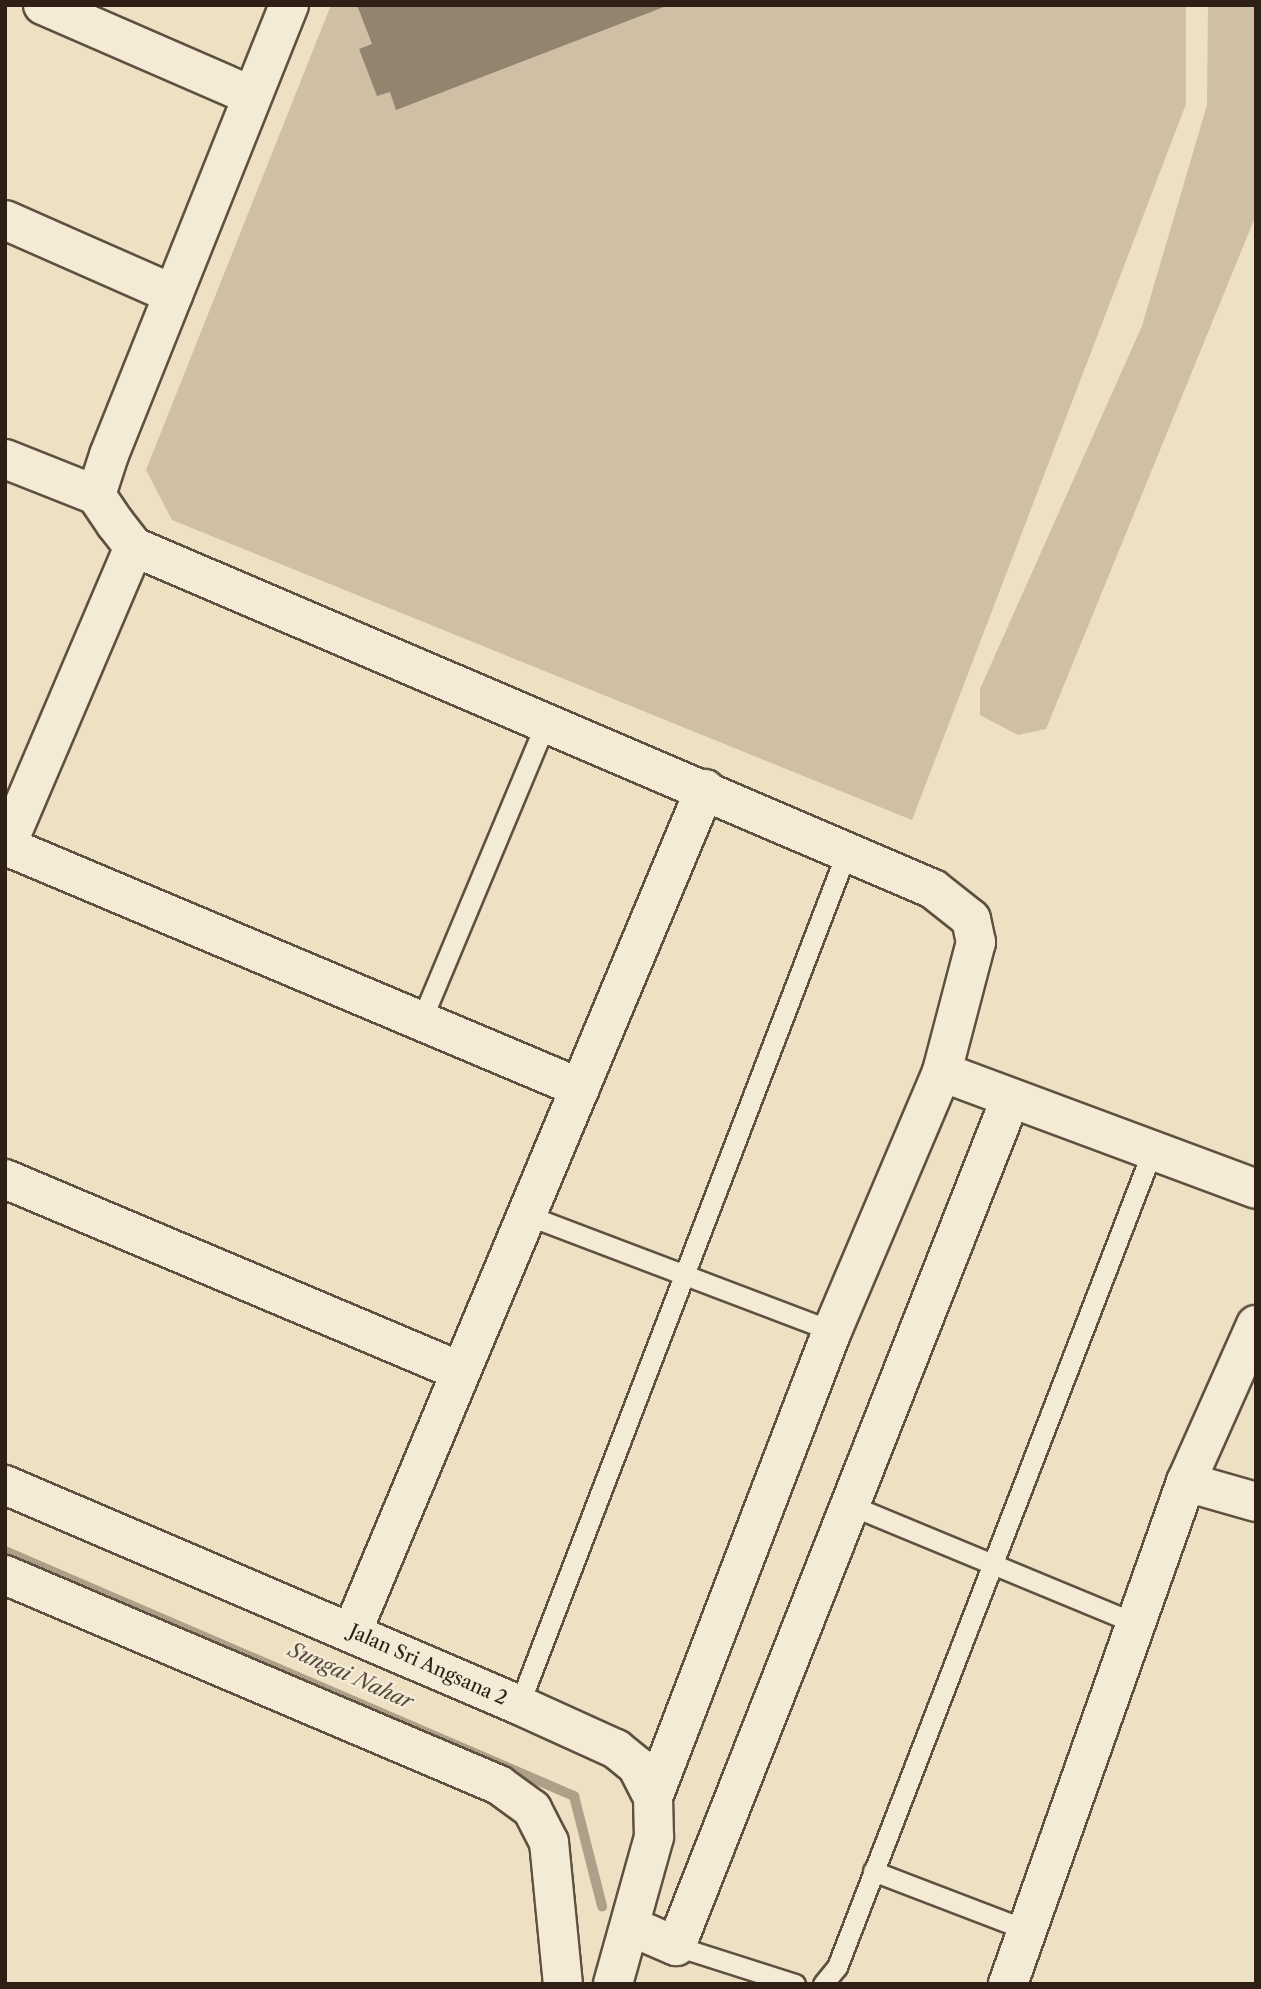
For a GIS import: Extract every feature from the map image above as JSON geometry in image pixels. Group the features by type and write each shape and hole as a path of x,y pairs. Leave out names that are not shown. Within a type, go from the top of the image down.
{"street":[{"path":"43,5 252,96"},
{"path":"96,495 289,5"},
{"path":"5,220 173,294"},
{"path":"5,459 96,495 134,547 847,851 954,900 971,919 974,963 942,1072 832,1331 653,1797"},
{"path":"134,547 6,847 580,1088"},
{"path":"352,1632 705,789"},
{"path":"942,1072 1151,1154 1256,1189"},
{"path":"632,1927 676,1946 1010,1100"},
{"path":"5,1179 461,1372"},
{"path":"1008,1984 1024,1929 1185,1482 1256,1325"},
{"path":"1185,1482 1256,1502"},
{"name":"Jalan Sri Angsana 2","path":"5,1485 519,1705 616,1749 637,1766 653,1797 654,1837 632,1927 613,1984"},
{"path":"5,1575 499,1784 532,1809 549,1842 563,1984"}],"lane":[{"path":"421,1021 546,722"},
{"path":"519,1705 682,1274 847,851"},
{"path":"822,1984 837,1967 1151,1154"},
{"path":"527,1215 832,1331"},
{"path":"850,1505 992,1561 1135,1623"},
{"path":"873,1871 1024,1929"},
{"path":"676,1946 795,1984"}],"shaded area":[{"path":"331,5 1186,5 1186,104 912,820 172,520 146,470"},
{"path":"1208,5 1256,5 1256,215 1046,729 1018,735 980,715 980,689 1142,326 1207,105"}],"building":[{"path":"357,5 669,5 396,110 390,92 377,96 359,49 372,44"}],"waterway":[{"name":"Sungai Nahar","path":"5,1551 574,1796 602,1906"}]}
